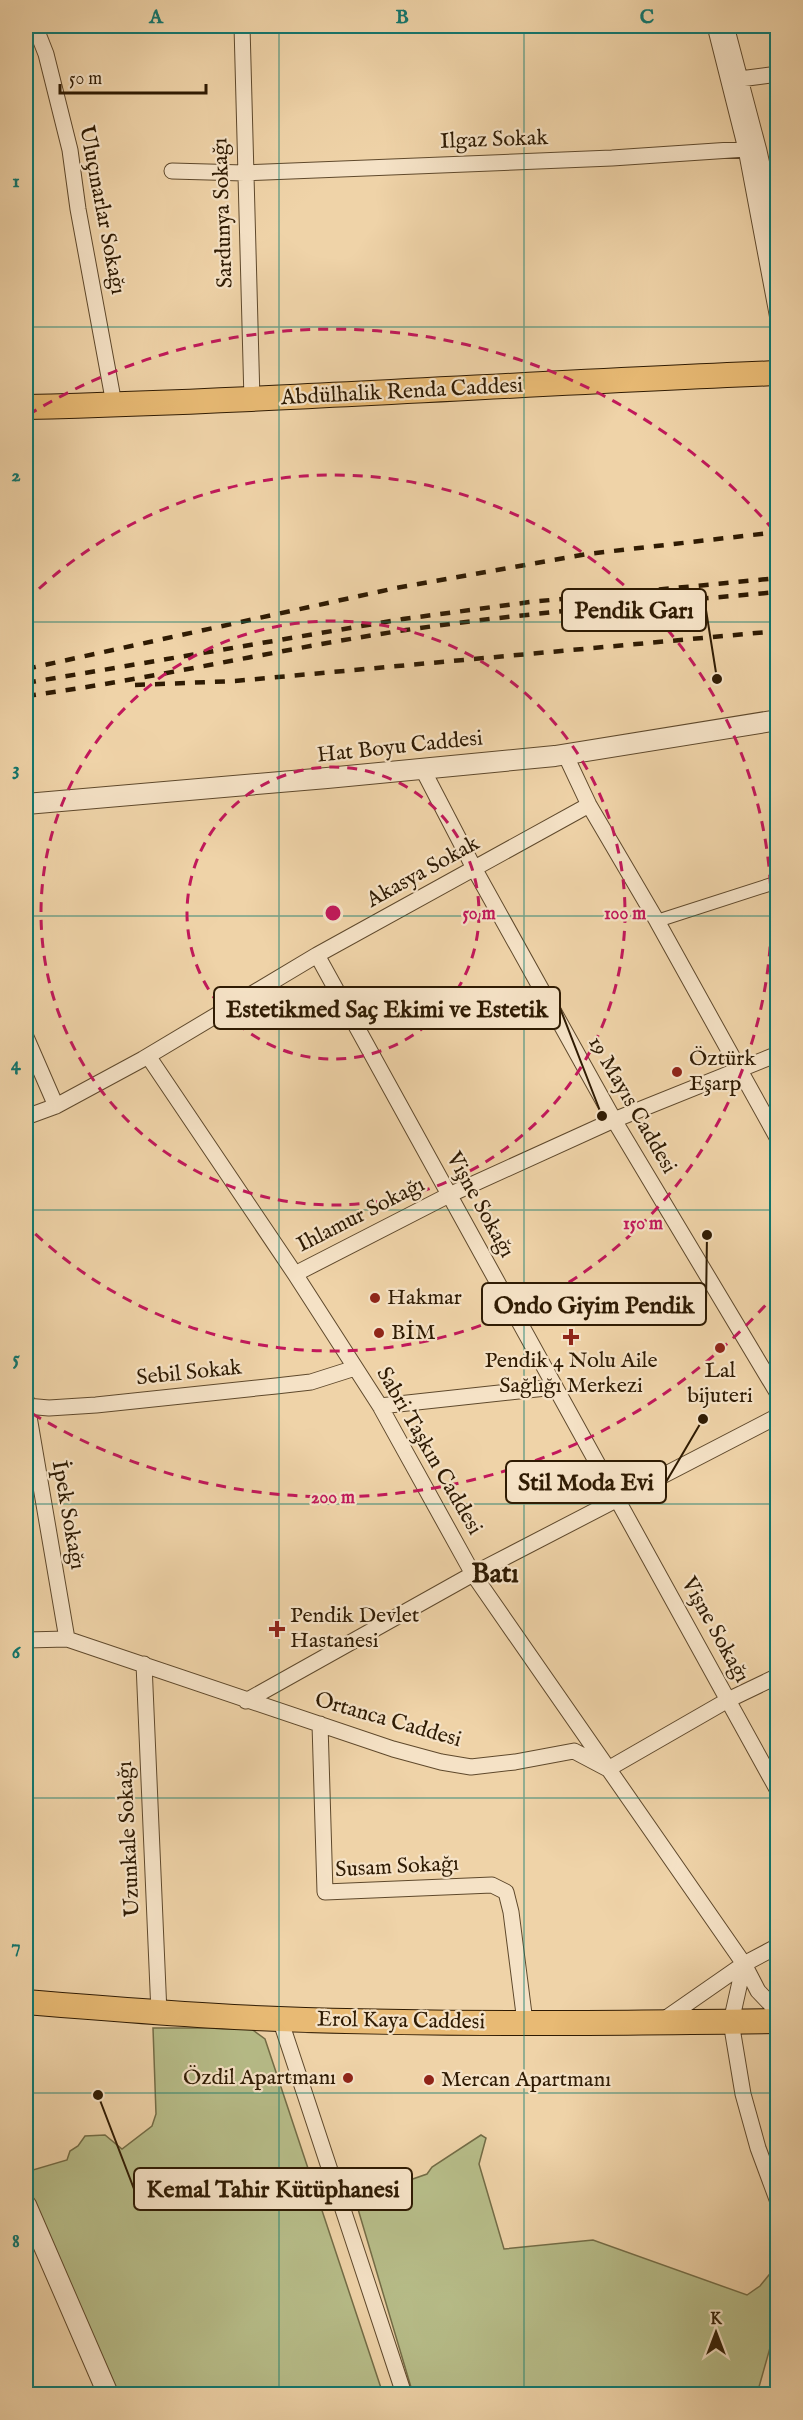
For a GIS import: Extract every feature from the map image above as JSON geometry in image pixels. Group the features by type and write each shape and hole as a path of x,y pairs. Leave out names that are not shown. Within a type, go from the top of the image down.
{"main road":[{"name":"Abdülhalik Renda Caddesi","path":"26,407 252,400 777,373"},
{"path":"26,420 62,406"},
{"name":"Erol Kaya Caddesi","path":"26,2002 159,2013 280,2019 525,2022 777,2021"}],"street":[{"name":"Uluçınarlar Sokağı","path":"35,26 46,54 70,150 78,209 114,404"},
{"name":"Sardunya Sokağı","path":"242,26 244,173 252,400"},
{"path":"715,26 746,149 777,319"},
{"path":"726,26 777,237"},
{"path":"740,79 777,74"},
{"name":"Ilgaz Sokak","path":"172,171 244,173 600,158 746,149"},
{"name":"Hat Boyu Caddesi","path":"26,804 423,770 565,754 777,720"},
{"path":"565,754 590,805 777,1138"},
{"name":"19 Mayıs Caddesi","path":"423,770 475,870 614,1120 777,1394"},
{"name":"Akasya Sokak","path":"26,1117 56,1106 148,1056 317,956 590,805"},
{"path":"657,921 777,882"},
{"name":"Vişne Sokağı","path":"317,956 777,1791"},
{"path":"26,1037 56,1106"},
{"name":"Ihlamur Sokağı","path":"295,1274 449,1195 614,1120 777,1054"},
{"name":"Sabri Taşkın Caddesi","path":"148,1056 295,1274 380,1406 473,1574 744,1964 758,1991 777,2012"},
{"name":"Sebil Sokak","path":"26,1406 49,1408 96,1406 311,1382 355,1368"},
{"path":"380,1406 555,1387"},
{"name":"İpek Sokağı","path":"26,1399 67,1639"},
{"path":"246,1701 473,1574 777,1416"},
{"name":"Ortanca Caddesi","path":"26,1640 67,1639 393,1749 451,1764 471,1767 515,1762 574,1751 608,1769"},
{"name":"Uzunkale Sokağı","path":"144,1664 159,2013"},
{"path":"608,1769 728,1700 777,1676"},
{"name":"Susam Sokağı","path":"320,1724 325,1892 492,1885 506,1892 512,1912 525,2022"},
{"path":"661,2022 744,1964 777,1946"},
{"path":"744,1964 731,2022 743,2094 758,2148 777,2202"},
{"path":"280,2019 404,2394"},
{"path":"26,2205 108,2394"}],"green space":[{"path":"153,2028 250,2028 265,2039 383,2394 119,2394 26,2188 26,2172 67,2160 70,2151 78,2146 85,2136 105,2135 122,2149 152,2126 156,2114"},
{"path":"481,2135 486,2138 479,2164 504,2249 593,2240 747,2295 760,2286 777,2265 777,2323 757,2394 413,2394 355,2199 427,2174 432,2167"}],"railway":[{"path":"26,669 396,588 587,554 778,532"},
{"path":"26,683 403,619 530,602 778,578"},
{"path":"26,696 406,630 546,613 778,592"},
{"path":"135,685 235,681 778,631"}],"place":[{"name":"Pendik Garı","path":"717,679"},
{"name":"Öztürk Eşarp","path":"677,1072"},
{"name":"Estetikmed Saç Ekimi ve Estetik","path":"602,1116"},
{"name":"Ondo Giyim Pendik","path":"707,1235"},
{"name":"Hakmar","path":"375,1298"},
{"name":"BİM","path":"379,1333"},
{"name":"Pendik 4 Nolu Aile Sağlığı Merkezi","path":"571,1337"},
{"name":"Lal bijuteri","path":"720,1348"},
{"name":"Stil Moda Evi","path":"703,1419"},
{"name":"Pendik Devlet Hastanesi","path":"277,1629"},
{"name":"Özdil Apartmanı","path":"348,2078"},
{"name":"Mercan Apartmanı","path":"429,2080"},
{"name":"Kemal Tahir Kütüphanesi","path":"98,2095"}],"district":[{"name":"Batı","path":"495,1574"}]}
